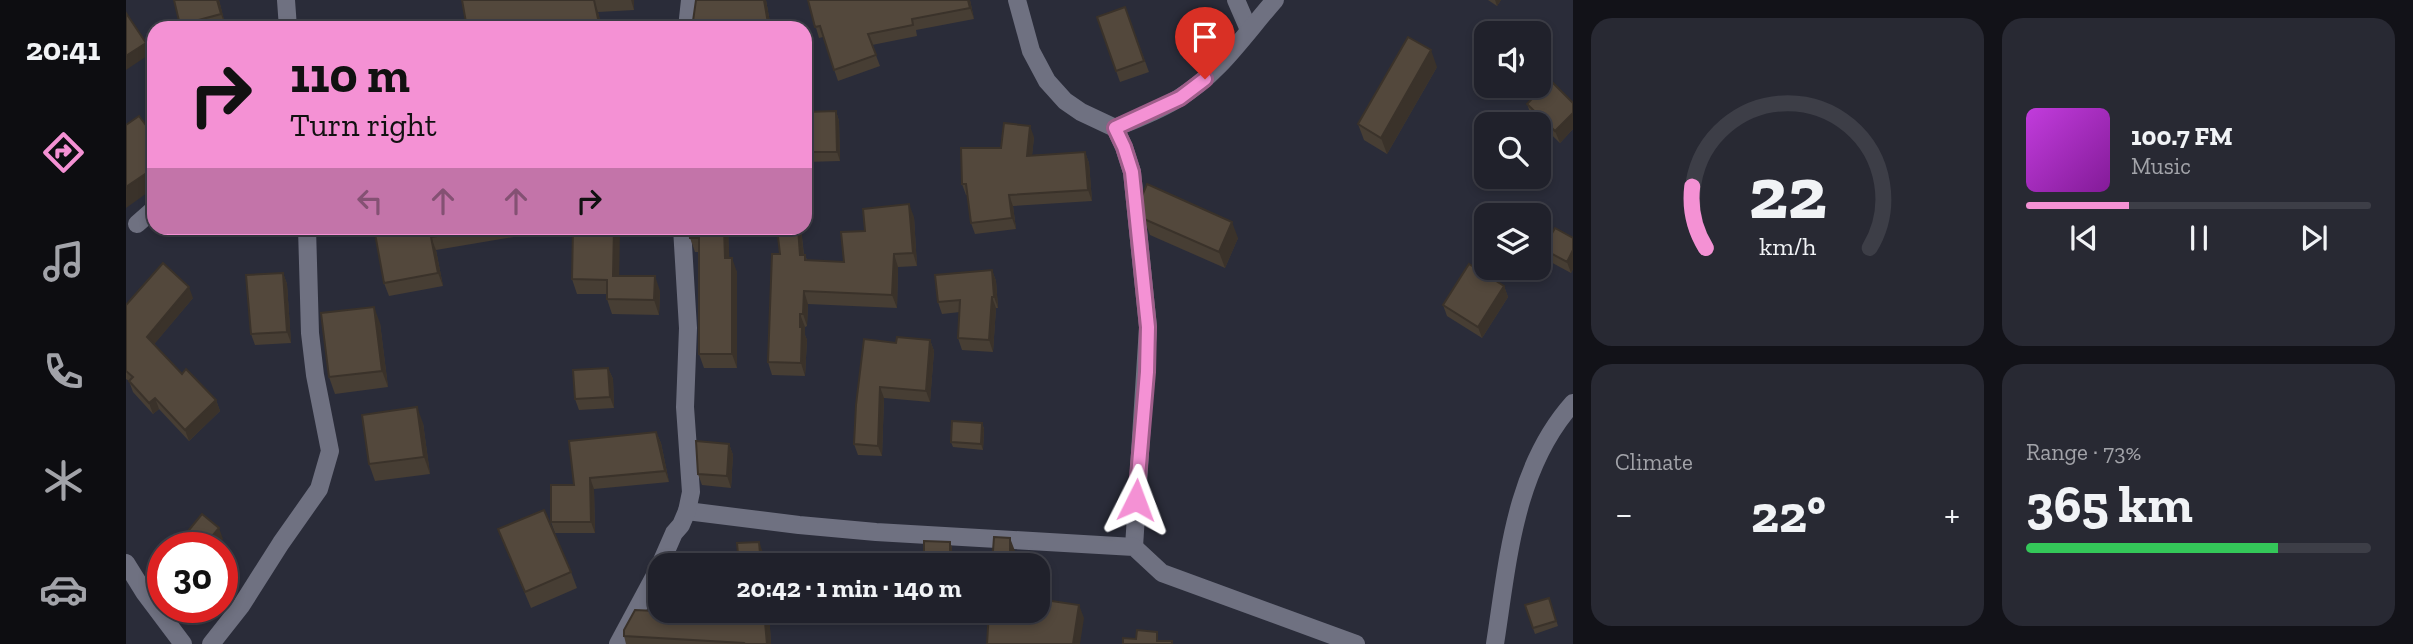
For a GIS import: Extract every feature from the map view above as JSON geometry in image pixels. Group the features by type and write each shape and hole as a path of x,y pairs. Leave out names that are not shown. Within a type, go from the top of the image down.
{"street":[{"path":"286,0 288,21"},
{"path":"688,21 690,0"},
{"path":"1017,0 1031,51 1047,81 1065,101 1115,128 1132,172 1148,327 1134,547"},
{"path":"1236,0 1250,30"},
{"path":"1115,128 1180,98 1220,65 1275,0"},
{"path":"137,223 147,215"},
{"path":"211,644 241,607 319,489 330,451 310,333 307,235"},
{"path":"666,553 687,511 691,492 685,407 688,328 682,235"},
{"path":"1495,644 1509,553 1525,490 1535,460 1556,422 1573,403"},
{"path":"687,511 850,530 1134,547 1162,573 1356,644"},
{"path":"126,563 183,644"},
{"path":"618,644 648,588"}],"building":[{"path":"174,0 217,0 221,14 195,21 179,21"},
{"path":"462,0 594,0 598,21 466,21"},
{"path":"696,0 764,0 768,21 693,21"},
{"path":"808,0 968,0 970,8 912,19 913,25 868,34 876,55 834,70 820,26 815,27"},
{"path":"1125,7 1144,61 1116,71 1097,17"},
{"path":"126,13 146,43 126,56"},
{"path":"1408,37 1431,50 1381,138 1358,124"},
{"path":"1551,81 1573,103 1573,113 1555,131 1551,127 1551,112 1535,112 1527,104 1533,98 1551,98"},
{"path":"836,111 837,152 812,152 812,112"},
{"path":"139,116 147,127 147,173 126,187 126,125"},
{"path":"1004,123 1030,126 1027,156 1085,152 1088,190 1009,195 1012,218 971,223 966,184 962,184 961,148 1001,148"},
{"path":"1147,184 1232,222 1219,252 1144,219 1142,196"},
{"path":"909,204 913,253 894,254 892,295 804,291 803,314 800,314 801,363 768,362 772,254 780,254 778,235 799,235 800,255 805,255 805,260 844,262 841,232 865,231 863,209"},
{"path":"1555,228 1573,238 1573,250 1567,262 1551,253 1551,235"},
{"path":"375,235 444,235 431,237 438,273 384,283"},
{"path":"573,235 614,235 613,276 655,276 654,300 607,299 607,280 572,279"},
{"path":"690,235 724,235 725,258 732,258 732,354 699,354 699,238 690,238"},
{"path":"163,263 189,287 147,337 182,374 186,369 216,400 185,430 155,398 149,403 129,381 133,377 126,371 126,305"},
{"path":"1469,264 1474,267 1474,280 1494,280 1504,286 1478,327 1443,305"},
{"path":"992,270 994,297 989,340 958,338 960,300 938,302 935,275"},
{"path":"283,273 287,332 251,334 246,275"},
{"path":"374,307 382,371 329,377 321,313"},
{"path":"897,337 930,340 926,391 880,387 878,446 854,444 864,339 896,343"},
{"path":"608,368 610,397 575,399 573,370"},
{"path":"417,407 424,457 369,464 362,415"},
{"path":"952,421 982,423 981,444 951,442"},
{"path":"656,432 665,471 590,478 591,522 551,522 551,485 574,485 569,441"},
{"path":"696,441 729,444 727,476 698,474"},
{"path":"544,510 571,572 525,592 498,529"},
{"path":"202,514 219,528 216,532 187,532"},
{"path":"994,537 1010,538 1010,553 993,553"},
{"path":"924,541 950,542 950,553 924,553"},
{"path":"759,542 760,553 738,553 737,543"},
{"path":"1549,598 1556,621 1533,628 1525,605"},
{"path":"1050,601 1079,605 1073,644 987,644 988,623 1050,623"},
{"path":"635,610 648,611 648,623 765,623 767,644 624,636 624,630"},
{"path":"1137,630 1157,632 1157,641 1172,641 1172,644 1123,644 1123,638 1136,639"}],"route":[{"path":"1136,500 1147,372 1148,327 1132,172 1115,128 1180,98 1205,79"}]}
